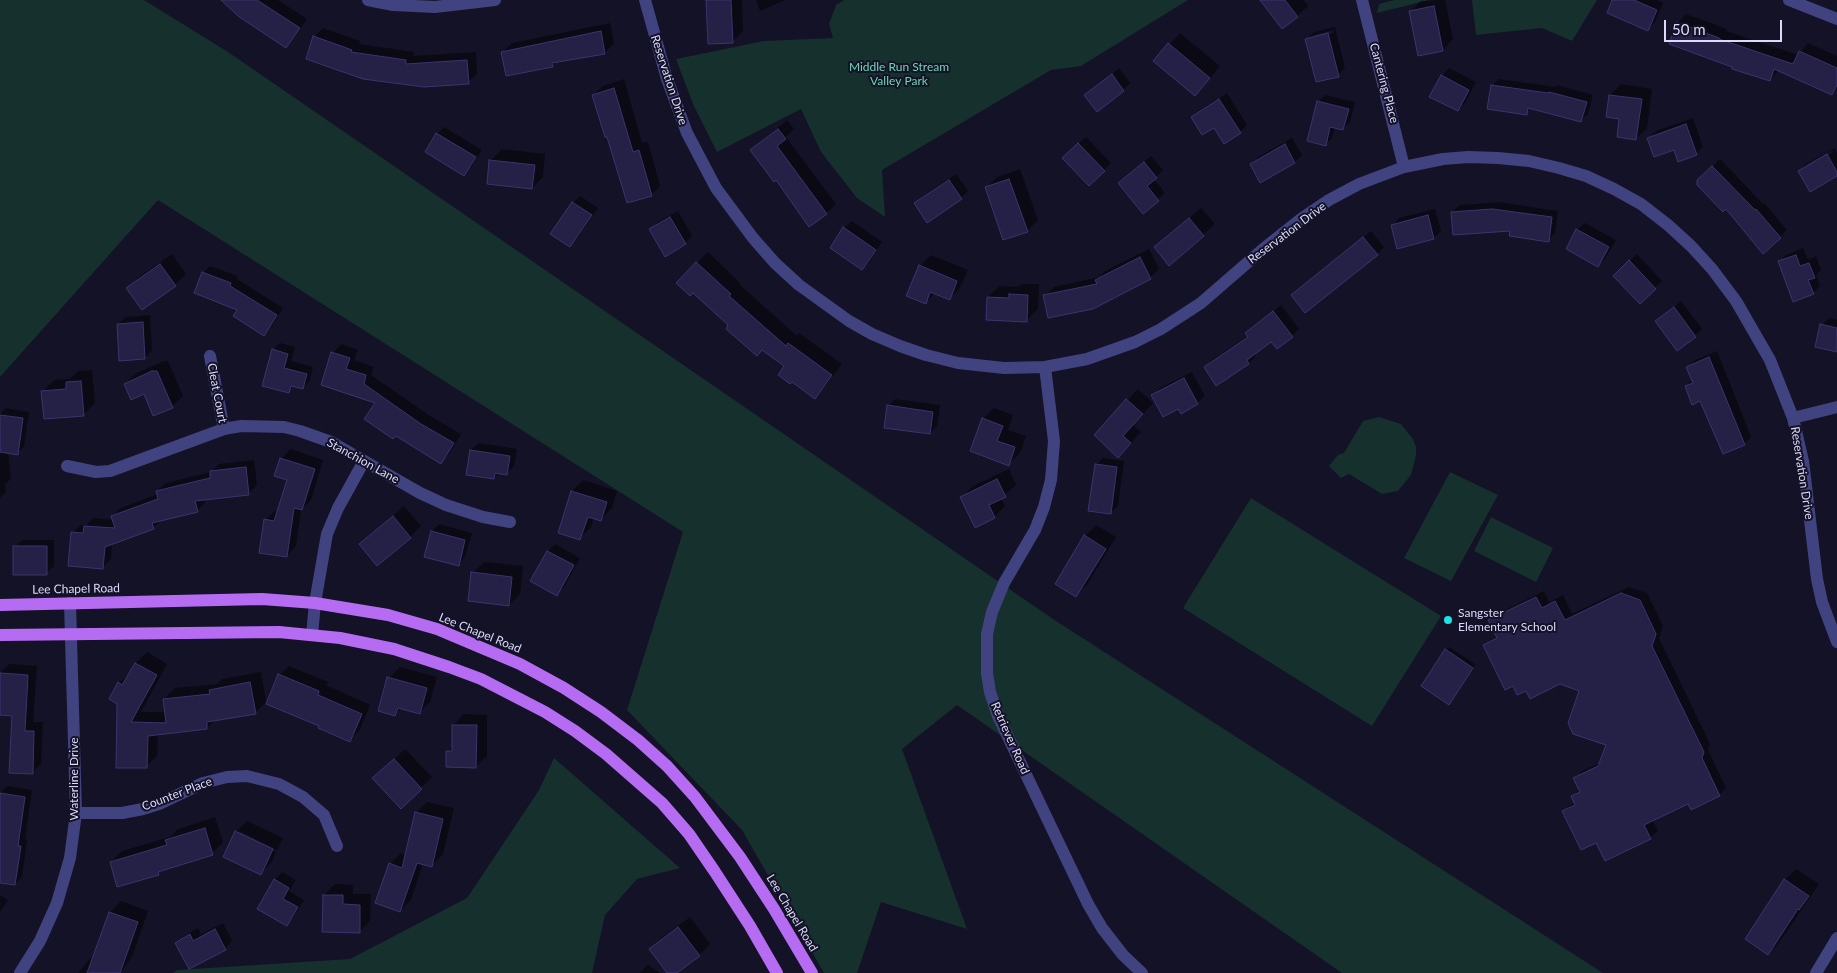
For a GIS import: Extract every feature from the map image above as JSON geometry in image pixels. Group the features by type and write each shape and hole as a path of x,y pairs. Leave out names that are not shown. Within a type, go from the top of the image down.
{"main road":[{"name":"Lee Chapel Road","path":"0,604 262,599 315,603 388,615 437,629 520,664 564,688 601,712 631,734 666,766 695,798 740,857 812,973"},
{"path":"0,635 248,631 340,638 394,649 449,667 512,694 575,731 606,754 662,803 689,834 740,911 777,973"}],"street":[{"path":"368,0 393,5 435,7 495,0"},
{"name":"Reservation Drive","path":"645,0 676,107 700,161 731,211 775,263 823,304 872,334 926,355 979,366 1004,368 1045,367 1087,359 1135,342 1161,329 1201,303 1262,250 1301,219 1329,200 1359,184 1404,167 1468,157 1529,161 1586,176 1614,189 1641,204 1668,225 1712,269 1736,300 1770,360 1793,418 1803,461 1817,580 1829,624 1837,642"},
{"name":"Cantering Place","path":"1362,0 1397,131 1404,167"},
{"path":"1789,0 1837,20"},
{"name":"Cleat Court","path":"210,356 224,429"},
{"name":"Retriever Road","path":"1045,367 1054,440 1051,480 1044,507 1035,530 1004,583 992,612 987,634 987,673 990,692 998,716 1088,904 1123,955 1142,973"},
{"path":"1793,418 1837,407"},
{"name":"Stanchion Lane","path":"67,466 96,472 110,471 224,429 241,426 270,426 300,431 331,442 420,493 446,505 475,515 510,522"},
{"path":"312,635 315,603 327,534 338,508 364,461"},
{"name":"Waterline Drive","path":"20,973 40,941 57,903 70,858 76,813 70,603"},
{"name":"Counter Place","path":"76,813 122,812 143,809 159,804 203,783 227,777 246,776 279,784 303,797 324,815 337,846"},
{"path":"1816,973 1837,938"}],"green space":[{"path":"0,0 144,0 228,52 1053,619 1603,973 1342,973 957,705 902,749 967,929 881,902 857,973 824,973 742,830 627,710 683,532 158,200 0,377"},
{"name":"Middle Run Stream Valley Park","path":"844,0 1188,0 1081,66 1051,70 882,170 885,217 857,198 821,152 801,109 717,152 693,104 676,59 764,41 833,38 829,24 836,5"},
{"path":"1394,0 1429,0 1377,13 1379,4"},
{"path":"1472,0 1597,0 1572,41 1542,28 1476,35"},
{"path":"1379,417 1401,424 1413,439 1416,447 1416,456 1411,475 1398,491 1382,494 1349,474 1341,478 1329,466 1338,455 1344,453 1363,421"},
{"path":"1450,472 1498,495 1451,581 1404,558"},
{"path":"1251,498 1441,616 1372,726 1183,608"},
{"path":"1491,517 1553,548 1536,582 1474,551"},
{"path":"554,758 680,868 637,879 605,915 592,973 173,973 177,970 350,959 467,898 539,790"}],"building":[{"path":"221,0 257,0 300,28 286,48 238,16"},
{"path":"706,0 731,0 733,43 708,44"},
{"path":"1260,0 1285,0 1298,17 1282,29"},
{"path":"1612,0 1634,0 1657,10 1648,31 1607,13"},
{"path":"1434,6 1443,51 1418,56 1409,11"},
{"path":"1677,22 1719,39 1793,64 1799,51 1837,68 1837,85 1832,95 1774,69 1770,81 1732,69 1732,67 1669,44"},
{"path":"601,31 605,54 552,63 553,67 506,76 501,52"},
{"path":"1328,33 1339,77 1316,82 1305,39"},
{"path":"313,36 352,50 351,52 406,60 406,64 467,60 469,84 424,87 363,79 306,59"},
{"path":"1168,43 1210,78 1195,96 1153,61"},
{"path":"1112,74 1124,91 1097,112 1084,95"},
{"path":"1441,75 1469,90 1458,111 1429,97"},
{"path":"1491,85 1549,92 1587,102 1581,122 1528,108 1527,115 1487,109"},
{"path":"614,88 633,152 639,150 652,196 627,203 592,95"},
{"path":"1609,95 1642,99 1636,140 1617,137 1619,119 1606,117"},
{"path":"1219,99 1241,133 1224,144 1214,128 1202,135 1191,117"},
{"path":"1317,101 1349,109 1343,130 1330,127 1326,146 1307,141"},
{"path":"1686,124 1697,155 1678,162 1674,150 1654,157 1647,138"},
{"path":"778,129 786,139 777,146 827,214 809,227 776,180 774,182 750,150"},
{"path":"436,133 476,157 464,176 425,152"},
{"path":"1078,143 1105,171 1089,186 1062,158"},
{"path":"1285,144 1295,163 1260,183 1250,164"},
{"path":"1827,154 1837,172 1837,176 1810,192 1798,171"},
{"path":"489,160 535,165 532,189 487,184"},
{"path":"1144,162 1157,178 1147,186 1159,201 1143,214 1118,183"},
{"path":"1712,166 1756,209 1781,238 1763,254 1726,209 1723,212 1697,185 1697,180"},
{"path":"1009,179 1028,232 1003,240 985,187"},
{"path":"949,180 962,199 927,223 914,203"},
{"path":"572,202 592,215 570,247 550,234"},
{"path":"1492,209 1552,217 1549,242 1509,236 1510,231 1453,235 1451,212"},
{"path":"1428,215 1434,239 1397,249 1391,225"},
{"path":"670,217 686,244 665,257 649,229"},
{"path":"1189,218 1204,236 1169,266 1154,247"},
{"path":"843,227 876,250 862,270 830,248"},
{"path":"1576,229 1609,247 1598,267 1566,249"},
{"path":"1363,237 1378,255 1305,313 1291,295"},
{"path":"1796,255 1800,266 1809,263 1815,278 1808,280 1814,294 1793,302 1778,261"},
{"path":"1140,257 1151,279 1093,309 1048,318 1043,295 1097,284 1095,280"},
{"path":"1629,260 1656,289 1640,304 1613,276"},
{"path":"696,262 731,294 729,296 786,346 788,343 832,375 815,399 792,382 790,384 778,375 784,366 762,350 757,356 726,329 728,325 693,293 690,296 676,283"},
{"path":"160,264 176,286 142,310 126,288"},
{"path":"919,265 957,281 950,300 930,292 926,304 906,296"},
{"path":"202,272 231,283 230,286 277,315 264,336 233,316 237,310 194,293"},
{"path":"1009,294 1028,295 1027,322 986,320 987,297 1009,298"},
{"path":"1674,307 1696,337 1677,351 1655,321"},
{"path":"1273,311 1293,337 1277,349 1271,342 1247,360 1249,364 1216,386 1204,367 1248,337 1245,333"},
{"path":"143,322 145,359 119,361 117,324"},
{"path":"1820,324 1837,328 1837,352 1815,347"},
{"path":"272,349 288,354 284,368 307,374 303,389 291,386 289,393 262,386"},
{"path":"331,352 350,358 346,369 366,375 364,384 421,424 454,443 441,464 396,436 393,439 364,419 375,403 321,385"},
{"path":"1709,357 1745,445 1723,454 1700,401 1692,405 1685,386 1693,383 1686,367"},
{"path":"152,371 157,371 173,408 153,416 144,394 131,400 124,384"},
{"path":"1184,378 1198,404 1181,414 1178,409 1163,417 1151,395"},
{"path":"81,381 84,416 44,419 41,391 66,389 66,382"},
{"path":"1126,399 1143,414 1123,436 1131,443 1118,458 1094,435"},
{"path":"887,405 933,412 930,434 884,428"},
{"path":"0,415 23,418 18,455 0,452"},
{"path":"982,418 1003,426 997,441 1015,447 1009,466 970,451"},
{"path":"470,450 510,456 507,475 495,473 494,479 466,475"},
{"path":"280,458 315,469 302,510 294,508 287,557 259,553 264,519 274,521 287,480 274,476"},
{"path":"1095,464 1117,467 1111,514 1088,511"},
{"path":"246,467 249,495 195,501 198,512 152,523 154,529 105,547 103,569 68,566 71,532 83,533 84,526 115,528 111,516 158,499 156,491 210,478 210,471"},
{"path":"997,479 1006,497 989,505 995,518 975,528 960,497"},
{"path":"571,491 607,502 601,521 588,517 580,540 558,533"},
{"path":"393,516 411,538 377,566 359,544"},
{"path":"431,531 465,540 459,566 424,557"},
{"path":"1084,535 1106,549 1076,597 1055,584"},
{"path":"13,546 47,546 47,575 13,575"},
{"path":"547,551 574,565 557,596 530,581"},
{"path":"471,572 512,577 509,606 468,601"},
{"path":"1621,593 1640,600 1656,634 1652,646 1704,752 1702,758 1720,796 1691,810 1688,804 1644,825 1651,839 1605,861 1596,843 1581,850 1562,811 1575,805 1571,796 1580,792 1573,778 1598,766 1606,745 1573,734 1568,723 1579,691 1560,684 1530,699 1526,691 1517,695 1513,686 1505,690 1483,645 1497,638 1488,620 1536,597 1542,608 1555,601 1565,620"},
{"path":"1445,649 1473,668 1449,705 1421,686"},
{"path":"135,663 157,675 131,722 166,723 163,699 210,694 209,690 250,682 256,714 207,722 207,729 148,736 147,768 116,768 117,704 109,699 118,682 122,685"},
{"path":"0,673 28,675 25,731 34,731 33,774 9,773 12,716 0,715"},
{"path":"278,674 319,691 318,695 362,714 350,742 318,728 319,726 266,704"},
{"path":"387,677 427,688 420,714 398,708 395,716 378,711"},
{"path":"452,725 477,725 476,768 446,767 446,751 452,751"},
{"path":"394,759 422,789 401,809 372,778"},
{"path":"0,793 25,797 18,846 21,846 15,885 0,883"},
{"path":"415,812 443,819 432,867 417,863 400,912 375,903 389,863 402,868"},
{"path":"205,828 213,855 158,872 159,875 117,887 110,862 167,845 165,840"},
{"path":"235,831 273,849 261,875 223,857"},
{"path":"274,879 289,888 283,899 298,907 287,926 257,909"},
{"path":"1784,879 1809,896 1798,909 1768,955 1745,939"},
{"path":"323,895 343,895 343,904 360,905 360,933 322,932"},
{"path":"109,912 138,922 120,973 87,973"},
{"path":"678,927 700,956 677,973 667,973 649,949"},
{"path":"215,929 226,950 189,969 175,943 190,934 193,941"}],"place":[{"name":"Sangster Elementary School","path":"1448,620"}]}
